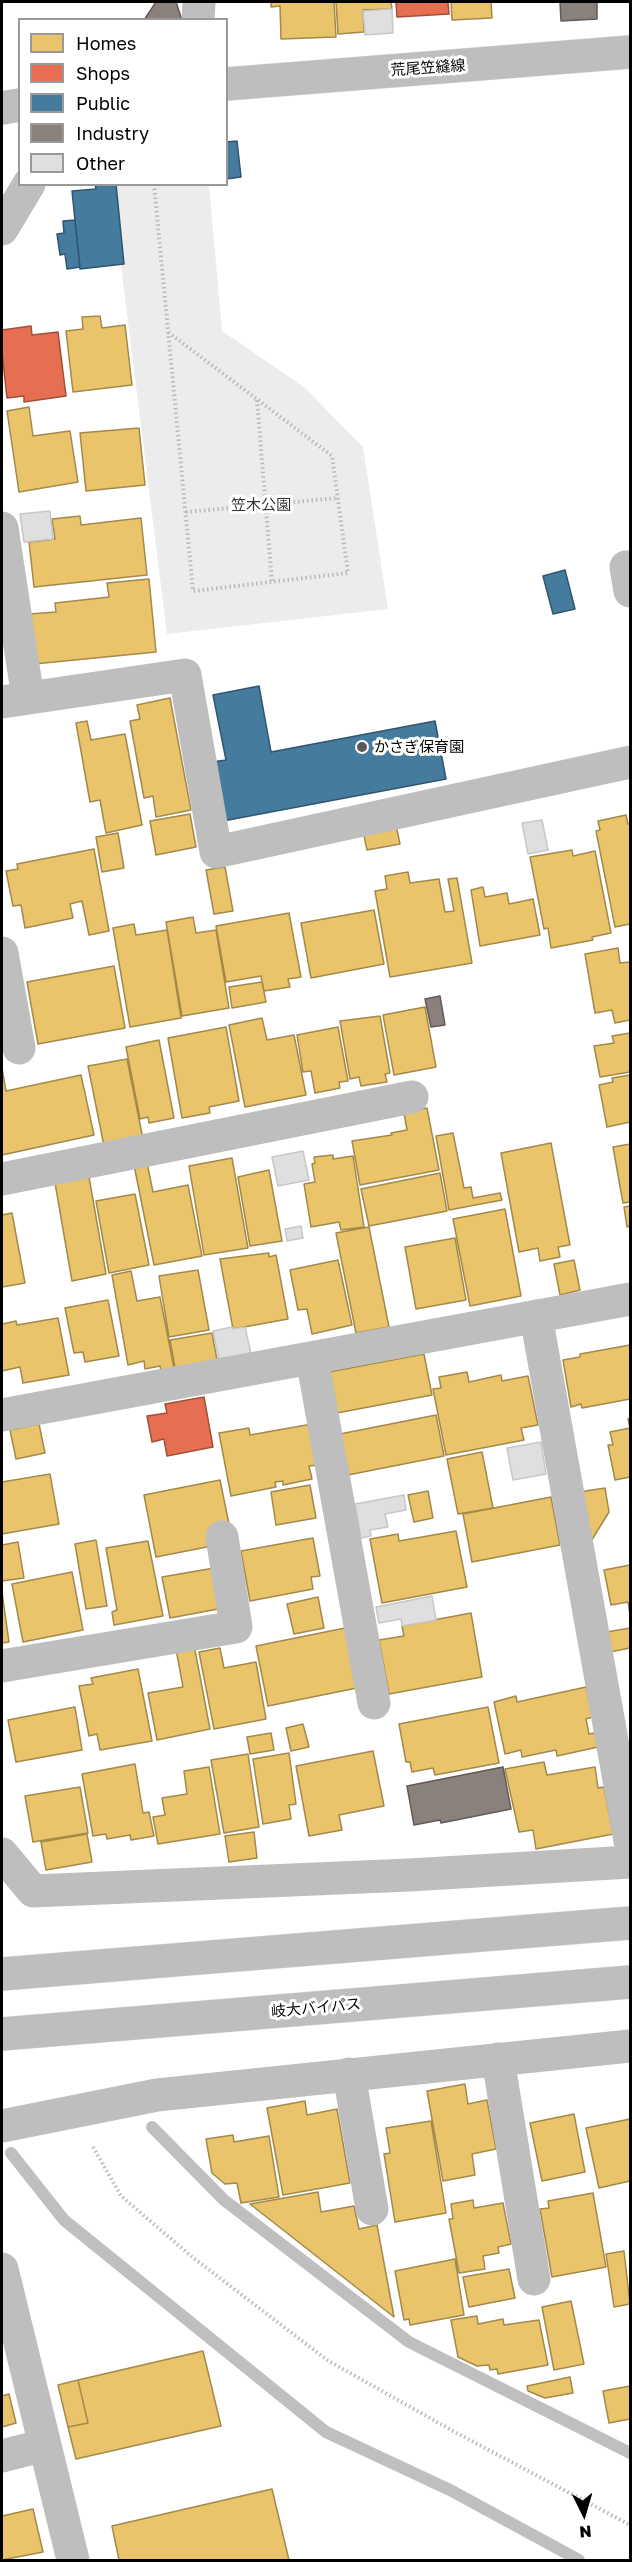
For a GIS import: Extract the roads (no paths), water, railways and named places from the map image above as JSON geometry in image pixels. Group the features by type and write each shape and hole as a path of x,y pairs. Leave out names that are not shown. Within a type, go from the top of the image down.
{"main road":[{"path":"198,18 199,2"},
{"name":"荒尾笠縫線","path":"228,84 630,52"},
{"path":"2,108 18,105"},
{"path":"2,229 28,186"},
{"path":"2,528 15,700 185,675 216,852 630,762"},
{"path":"630,567 627,567 630,591"},
{"path":"2,954 19,1048"},
{"path":"2,1179 412,1097"},
{"path":"2,1416 630,1299"},
{"path":"536,1316 630,1841"},
{"path":"312,1358 374,1703"},
{"path":"2,1666 236,1627 222,1537"},
{"path":"2,1854 33,1891 409,1875 630,1862"},
{"path":"2,1974 630,1923"},
{"name":"岐大バイパス","path":"2,2034 630,1982"},
{"path":"2,2126 157,2095 630,2046"},
{"path":"498,2059 534,2279"},
{"path":"350,2074 372,2210"},
{"path":"2,2269 73,2560"},
{"path":"2,2456 45,2445"}],"waterway":[{"path":"152,2127 224,2200 409,2342 630,2453"},
{"path":"11,2153 64,2220 326,2432 450,2490 579,2560"}],"place":[{"name":"かさぎ保育園","path":"362,747"}],"park label":[{"name":"笠木公園","path":"261,505"}]}
